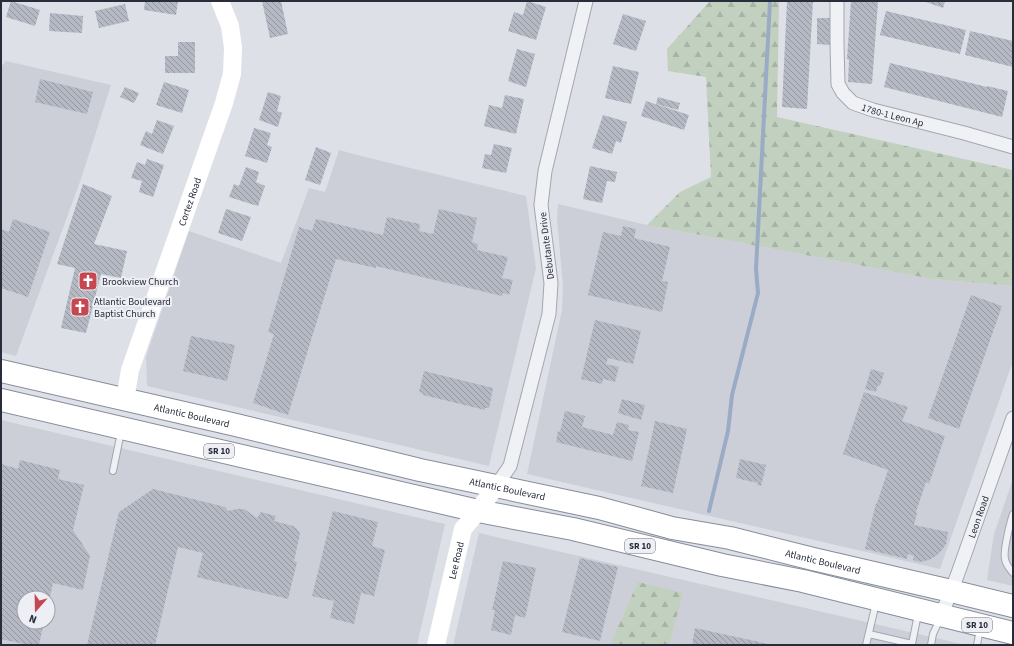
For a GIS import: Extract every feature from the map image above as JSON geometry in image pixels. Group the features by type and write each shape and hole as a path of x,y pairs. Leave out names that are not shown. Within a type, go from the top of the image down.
{"highway":[{"name":"Atlantic Boulevard","path":"1,371 236,425 450,477 599,508 672,528 730,538 812,559 951,590 1013,606"},
{"name":"SR 10","path":"1,400 478,511 573,529 708,562 802,582 941,616 979,635 1013,633"},
{"path":"79,418 97,408 117,413 122,411 125,400"},
{"path":"122,428 126,419 133,417 154,421 168,410"}],"street":[{"name":"Cortez Road","path":"125,400 130,370 224,103 232,74 233,48 230,26 220,1"},
{"name":"Debutante Drive","path":"496,486 510,466 549,314 551,283 542,205 545,171 586,1"},
{"name":"1780-1 Leon Ap","path":"837,1 838,84 843,93 853,103 873,110 1013,147"},
{"name":"Leon Road","path":"941,616 1013,418"},
{"name":"Lee Road","path":"436,645 463,529 496,486"}],"lane":[{"path":"113,471 122,428"},
{"path":"1013,514 1009,525 1004,557 1008,567 1013,573"},
{"path":"866,645 876,600"},
{"path":"869,634 912,645 918,610"},
{"path":"930,645 941,616"}],"shaded area":[{"path":"6,61 111,85 81,179 16,356 1,352 1,67"},
{"path":"339,150 526,196 536,268 489,466 147,386 146,357 189,231 281,263 309,188 325,192"},
{"path":"558,204 647,225 932,279 1013,286 1013,361 940,569 527,474 562,310 563,286 557,219"},
{"path":"1,420 445,524 417,645 1,645"},
{"path":"1013,479 1013,586 987,580 994,534"},
{"path":"479,533 966,645 453,645"}],"green space":[{"path":"710,1 779,1 777,117 1013,170 1013,286 932,279 647,225 680,192 711,177 706,77 668,71 667,49"},
{"path":"638,582 683,593 669,645 610,645"}],"building":[{"path":"11,1 40,10 35,26 6,17"},
{"path":"145,1 178,1 176,15 144,10"},
{"path":"262,1 281,1 288,34 270,38"},
{"path":"527,1 546,7 536,40 508,31 514,12 523,15"},
{"path":"787,1 813,1 807,109 782,107"},
{"path":"851,1 878,2 872,84 848,82 849,60 847,59"},
{"path":"923,1 945,1 943,8"},
{"path":"125,4 129,21 99,28 95,11"},
{"path":"886,11 966,30 960,54 880,35"},
{"path":"50,13 83,16 82,33 49,31"},
{"path":"623,14 646,21 636,51 613,44"},
{"path":"817,18 830,18 830,45 817,44"},
{"path":"970,31 1013,41 1013,67 965,55"},
{"path":"178,42 195,42 195,73 165,73 165,56 178,56"},
{"path":"517,49 535,54 526,87 508,81"},
{"path":"890,63 1008,91 1002,117 884,87"},
{"path":"613,66 639,72 631,104 605,98"},
{"path":"40,79 93,92 87,114 35,102"},
{"path":"164,82 189,90 182,113 156,105"},
{"path":"125,87 139,93 134,103 120,97"},
{"path":"268,92 281,96 277,111 282,113 278,127 259,120"},
{"path":"505,95 524,99 516,134 484,126 489,105 502,108"},
{"path":"658,97 680,103 678,110 656,104"},
{"path":"646,101 689,115 684,130 641,116"},
{"path":"603,115 627,122 621,143 616,141 612,154 592,148"},
{"path":"157,120 174,126 163,154 140,145 146,131 152,134"},
{"path":"254,128 271,133 267,145 272,147 267,163 245,156"},
{"path":"494,144 512,148 506,173 482,168 485,154 491,155"},
{"path":"316,147 331,153 320,185 305,180"},
{"path":"147,159 164,165 153,197 139,192 142,181 131,178 137,162 145,165"},
{"path":"590,166 617,172 615,182 607,181 602,203 583,199"},
{"path":"246,167 259,172 256,182 265,186 258,206 229,197 234,184 239,186"},
{"path":"83,184 112,196 94,244 127,251 121,278 101,274 86,333 61,328 75,268 57,264"},
{"path":"226,209 251,217 242,241 218,233"},
{"path":"439,209 477,218 472,242 478,244 477,250 508,257 502,278 513,280 509,295 503,293 502,296 376,266 376,268 336,259 288,415 253,403 274,334 268,332 299,227 312,231 316,219 383,235 387,217 420,224 419,231 433,234"},
{"path":"13,219 50,232 28,297 1,288 1,229 9,232"},
{"path":"623,226 636,229 634,238 670,247 662,281 668,282 662,312 588,295 603,232 621,236"},
{"path":"971,295 1002,306 959,429 928,418"},
{"path":"595,320 641,331 633,364 608,358 606,364 619,367 615,382 603,379 602,384 581,379"},
{"path":"191,336 235,345 227,381 183,371"},
{"path":"871,369 884,373 880,386 878,385 876,392 865,389"},
{"path":"424,371 493,388 489,408 485,408 485,410 423,395 423,393 419,392"},
{"path":"864,392 908,407 902,421 945,436 929,484 926,482 916,512 914,525 948,532 946,544 937,555 931,559 919,562 913,560 914,556 908,554 907,559 865,549 876,503 888,470 843,454"},
{"path":"622,399 645,405 641,420 618,413"},
{"path":"565,411 585,416 582,427 613,435 617,422 629,425 628,430 639,432 632,461 556,442"},
{"path":"655,421 687,429 673,493 641,486"},
{"path":"740,459 766,465 761,486 757,485 758,482 757,481 757,483 736,478"},
{"path":"20,460 60,470 58,479 84,485 73,530 90,556 83,590 53,583 51,590 16,590 16,630 42,630 39,645 28,645 1,639 1,464 18,469"},
{"path":"153,489 225,507 228,511 244,509 257,518 261,512 276,516 274,521 293,526 297,529 300,534 294,561 297,562 288,599 197,577 203,553 178,547 155,645 87,645 119,512"},
{"path":"333,511 378,522 372,546 385,550 374,596 361,593 354,624 330,618 334,601 312,596"},
{"path":"580,558 618,567 600,641 562,632"},
{"path":"503,561 536,568 525,618 515,615 511,635 491,630 495,610 492,610"},
{"path":"695,628 768,644 768,645 692,645"}],"waterway":[{"path":"709,511 728,431 732,395 758,293 756,269 770,1"}],"place":[{"name":"Brookview Church","path":"88,281"},
{"name":"Atlantic Boulevard Baptist Church","path":"80,307"}]}
